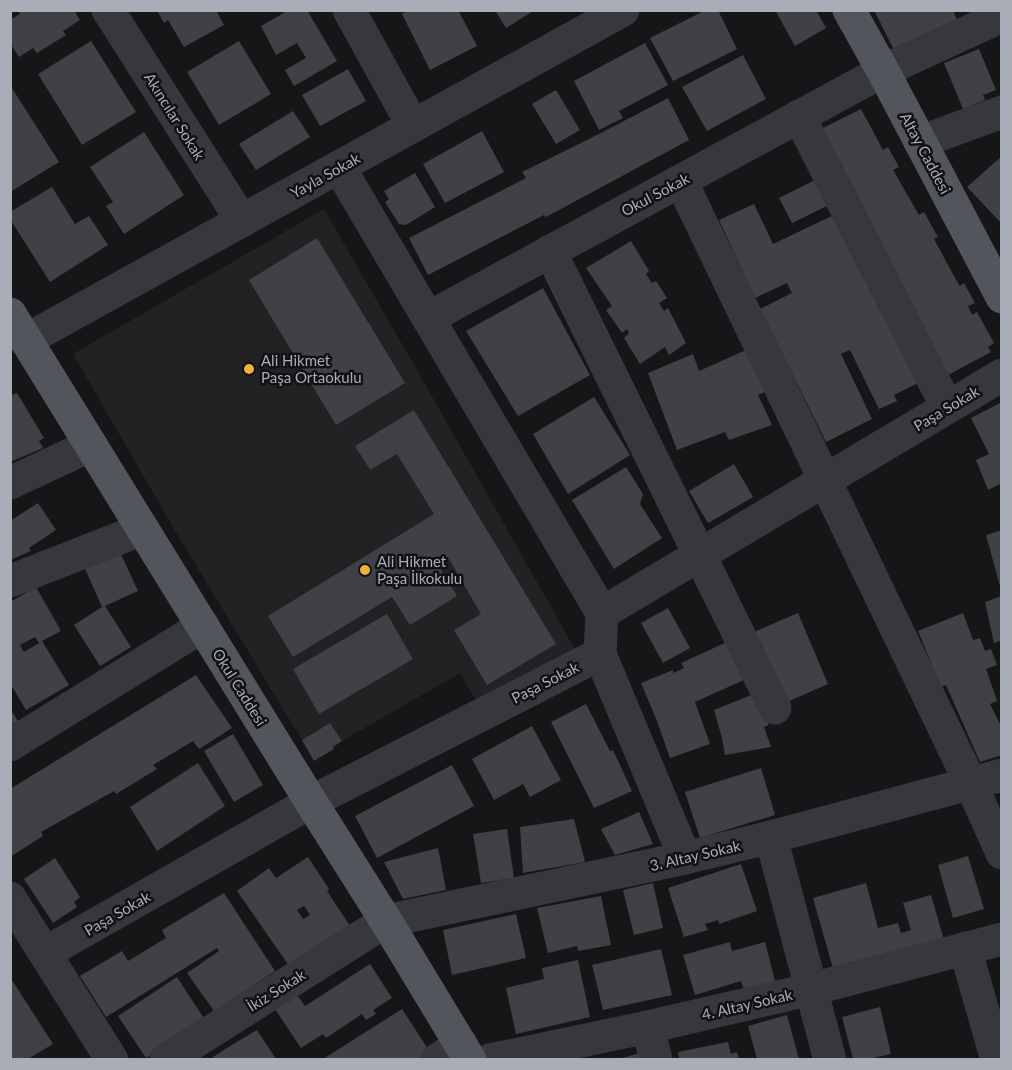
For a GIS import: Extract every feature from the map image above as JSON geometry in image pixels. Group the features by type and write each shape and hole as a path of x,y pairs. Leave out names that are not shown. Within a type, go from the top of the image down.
{"main road":[{"name":"Altay Caddesi","path":"849,10 1002,297"},
{"name":"Okul Caddesi","path":"18,327 386,921 456,1054"}],"street":[{"name":"Akıncılar Sokak","path":"108,10 242,221"},
{"path":"349,10 413,126"},
{"name":"Yayla Sokak","path":"18,327 242,221 605,15"},
{"name":"Okul Sokak","path":"428,318 883,71 1002,16"},
{"path":"920,142 1002,112"},
{"path":"799,117 947,407"},
{"path":"339,167 602,613 600,654 685,858"},
{"path":"681,181 1002,853"},
{"path":"550,252 775,708"},
{"name":"Paşa Sokak","path":"602,613 1002,375"},
{"path":"10,483 91,445"},
{"path":"10,581 143,530"},
{"path":"10,745 203,626"},
{"name":"Paşa Sokak","path":"45,953 311,802 600,654"},
{"name":"3. Altay Sokak","path":"386,921 685,858 1002,775"},
{"path":"771,837 830,1059"},
{"path":"10,898 112,1059"},
{"name":"İkiz Sokak","path":"166,1059 386,921"},
{"name":"4. Altay Sokak","path":"490,1059 648,1027 812,989 1002,939"},
{"path":"965,948 997,1059"},
{"path":"648,1027 656,1059"}],"shaded area":[{"path":"324,209 575,649 479,705 460,673 342,741 330,723 302,740 174,529 73,354"}],"building":[{"path":"18,10 74,10 80,20 63,31 66,35 37,53 33,48 19,57 10,43 10,20 20,14"},
{"path":"157,10 216,10 224,25 184,47 168,20 164,23"},
{"path":"289,10 307,10 337,61 294,86 285,70 306,58 297,43 276,55 261,26"},
{"path":"408,10 458,10 477,46 430,70 402,14"},
{"path":"495,10 535,10 506,28"},
{"path":"706,10 718,10 737,49 673,81 650,38"},
{"path":"775,10 816,10 826,28 795,46"},
{"path":"874,10 953,10 957,20 895,52"},
{"path":"91,41 136,112 82,145 38,74"},
{"path":"239,41 271,94 219,125 187,72"},
{"path":"645,43 668,85 619,111 623,118 599,130 574,81"},
{"path":"979,49 996,90 983,95 985,100 963,109 944,63"},
{"path":"743,55 766,99 707,131 682,87"},
{"path":"348,69 366,101 320,126 302,95"},
{"path":"10,85 59,162 10,192"},
{"path":"556,90 580,130 556,144 532,104"},
{"path":"668,98 689,140 546,217 544,215 428,275 409,238 526,178 522,172"},
{"path":"861,109 883,150 888,147 899,167 893,170 919,215 924,212 938,237 934,239 955,278 960,286 964,283 975,303 968,306 972,315 977,312 994,343 988,347 991,352 948,375 819,130"},
{"path":"293,111 310,137 256,170 239,144"},
{"path":"482,131 504,172 445,203 423,164"},
{"path":"144,132 184,195 124,234 106,206 113,202 90,167"},
{"path":"1002,156 1002,224 967,187"},
{"path":"415,173 435,207 406,225 399,224 385,202 389,199 384,191"},
{"path":"821,177 833,203 792,223 779,198"},
{"path":"52,187 75,224 89,216 108,245 50,282 10,219 10,212"},
{"path":"754,204 773,244 838,213 918,383 894,395 897,401 879,409 850,350 841,354 872,419 826,442 760,309 792,293 787,283 755,298 719,220"},
{"path":"317,238 405,383 336,425 249,280"},
{"path":"631,241 649,271 646,274 652,283 656,281 667,298 659,303 664,311 668,308 686,343 669,355 665,347 640,364 624,338 629,333 627,329 622,333 606,310 612,306 586,268"},
{"path":"543,288 590,375 518,416 466,331"},
{"path":"746,350 765,392 758,395 772,425 729,440 725,432 677,450 648,373 693,354 699,371"},
{"path":"17,393 44,438 39,441 43,448 10,462 10,396"},
{"path":"594,397 630,455 568,494 533,434"},
{"path":"1002,402 1002,483 988,490 976,460 989,454 971,418"},
{"path":"414,410 556,644 487,685 454,630 481,614 449,559 438,565 457,596 410,625 392,597 293,657 268,616 434,514 397,454 370,470 355,446"},
{"path":"734,464 753,497 708,523 689,491"},
{"path":"626,467 643,494 640,504 662,538 614,569 572,500"},
{"path":"38,503 56,530 29,548 31,551 10,560 10,521"},
{"path":"1002,530 1002,590 1001,590 986,535"},
{"path":"119,550 138,591 105,606 131,647 100,666 74,625 102,607 84,566"},
{"path":"36,587 61,631 42,641 69,685 26,710 10,683 10,602","holes":["35,637 39,643 24,652 20,645"]},
{"path":"1002,596 1002,640 994,643 985,602"},
{"path":"668,608 690,648 663,663 641,623"},
{"path":"798,613 828,684 785,703 754,632"},
{"path":"963,613 973,640 980,638 985,651 991,649 997,665 986,669 997,701 990,704 1002,728 1002,755 980,762 946,685 941,687 918,631"},
{"path":"387,614 413,659 319,714 293,669"},
{"path":"729,641 746,679 695,702 710,744 670,758 641,683 684,668 681,663"},
{"path":"196,675 232,728 199,749 193,741 153,765 157,769 116,794 114,791 41,832 43,836 10,857 10,789"},
{"path":"754,694 769,725 764,727 771,747 725,755 714,710"},
{"path":"586,704 610,751 613,750 632,791 594,808 551,722"},
{"path":"10,708 18,721 10,725"},
{"path":"330,723 342,741 333,747 334,749 314,761 302,740"},
{"path":"532,726 561,780 530,797 523,784 494,800 472,759"},
{"path":"233,734 263,785 234,802 204,751"},
{"path":"198,763 225,806 157,851 130,807"},
{"path":"452,765 474,806 377,858 355,816"},
{"path":"761,768 775,815 700,838 685,792"},
{"path":"639,812 653,844 615,855 601,829"},
{"path":"574,819 585,862 523,873 520,827"},
{"path":"507,829 514,878 481,883 473,834"},
{"path":"438,848 446,890 403,899 384,862"},
{"path":"968,856 984,909 953,918 938,865"},
{"path":"308,857 352,929 292,970 237,891 269,868 276,878","holes":["304,906 310,915 303,919 297,910"]},
{"path":"55,858 80,897 74,902 77,907 53,923 24,879"},
{"path":"741,864 757,911 719,924 718,920 705,924 708,930 684,937 668,888"},
{"path":"653,883 663,928 634,935 623,890"},
{"path":"866,883 878,928 898,923 901,933 911,930 903,903 931,895 944,940 834,972 813,898"},
{"path":"224,893 275,971 214,1011 187,973 219,951 217,948 106,1017 80,976 122,951 128,961 166,938 162,930"},
{"path":"601,896 611,945 578,951 577,946 548,953 537,908"},
{"path":"516,914 526,958 452,975 443,930"},
{"path":"730,942 732,951 765,942 775,981 744,990 741,981 695,995 683,955"},
{"path":"661,949 672,995 603,1010 592,965"},
{"path":"578,960 590,1017 516,1034 506,988 544,979 542,968"},
{"path":"370,964 392,998 373,1010 376,1014 366,1020 362,1014 326,1038 323,1034 301,1048 275,1009 297,995 305,1006"},
{"path":"10,977 53,1044 28,1059 10,1059"},
{"path":"177,977 205,1020 146,1058 118,1016"},
{"path":"880,1007 891,1054 869,1059 853,1059 842,1017"},
{"path":"402,1009 430,1052 420,1059 323,1059"},
{"path":"787,1015 799,1059 757,1059 748,1026"},
{"path":"257,1030 276,1059 210,1059 230,1046"},
{"path":"728,1042 731,1054 737,1052 739,1059 679,1059 678,1052"},
{"path":"641,1053 642,1059 618,1059"}],"place":[{"name":"Ali Hikmet Paşa Ortaokulu","path":"249,369"},
{"name":"Ali Hikmet Paşa İlkokulu","path":"365,570"}]}
